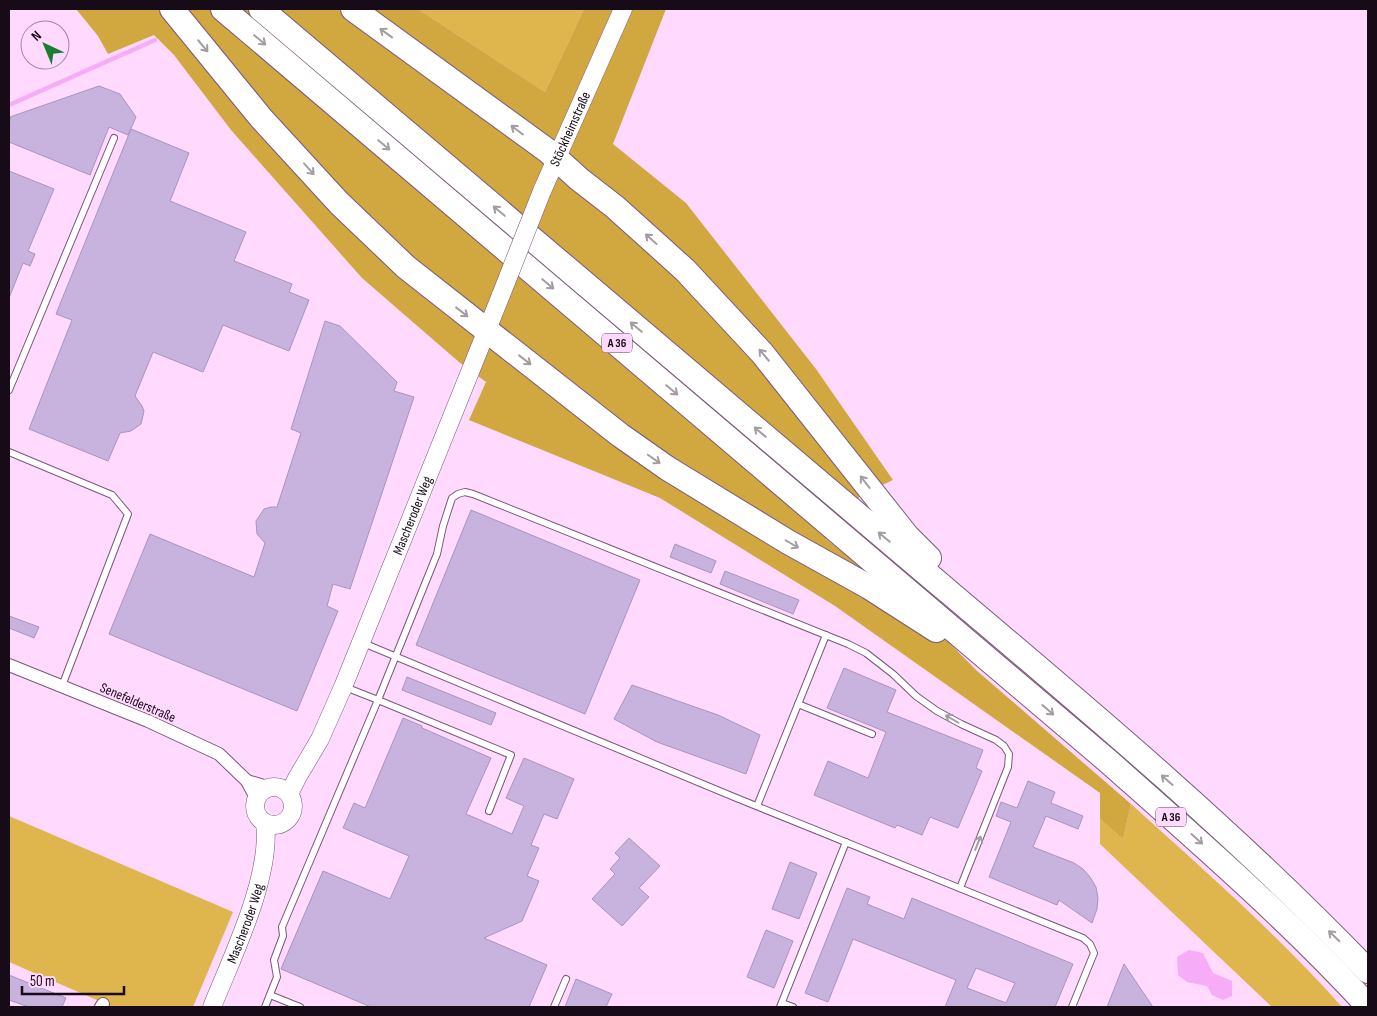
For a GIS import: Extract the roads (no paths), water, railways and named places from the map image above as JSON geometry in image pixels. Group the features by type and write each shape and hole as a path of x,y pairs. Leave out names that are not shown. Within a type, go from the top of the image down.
{"highway":[{"path":"172,9 261,118 339,203 406,267 620,435 667,468 788,542 868,587 1011,678"},
{"name":"A 36","path":"223,9 1011,678 1202,844 1326,962 1368,1006"},
{"name":"A 36","path":"262,9 1015,648 1219,825 1288,890 1368,971"},
{"path":"353,9 556,159 615,207 685,270 762,353 907,536 1015,648"}],"street":[{"name":"Stöckheimstraße","path":"518,250 542,191 623,9"},
{"name":"Mascheroder Weg","path":"279,789 320,739 344,687 518,250"},
{"name":"Senefelderstraße","path":"9,665 148,721 219,754 247,782 279,789"},
{"path":"279,789 293,806 292,812 285,821 269,828 254,809 279,789"},
{"name":"Mascheroder Weg","path":"212,1007 248,918 264,860 269,828"}],"lane":[{"path":"9,390 114,138"},
{"path":"9,452 112,495 128,514 62,686"},
{"path":"265,1007 277,977 274,960 284,936 282,927 378,700 437,554 452,498 465,492 826,635 866,653 893,674 916,696 961,724 996,740 1004,746 1009,754 1008,768 960,888"},
{"path":"757,806 826,635"},
{"path":"362,642 395,658 1083,938 1090,944 1094,953 1072,1007"},
{"path":"344,687 511,755 489,811"},
{"path":"798,704 872,734"},
{"path":"792,1007 781,1005 846,842"},
{"path":"554,1007 566,979"},
{"path":"270,995 300,1007"}],"waterway":[{"path":"9,105 155,40"}]}
